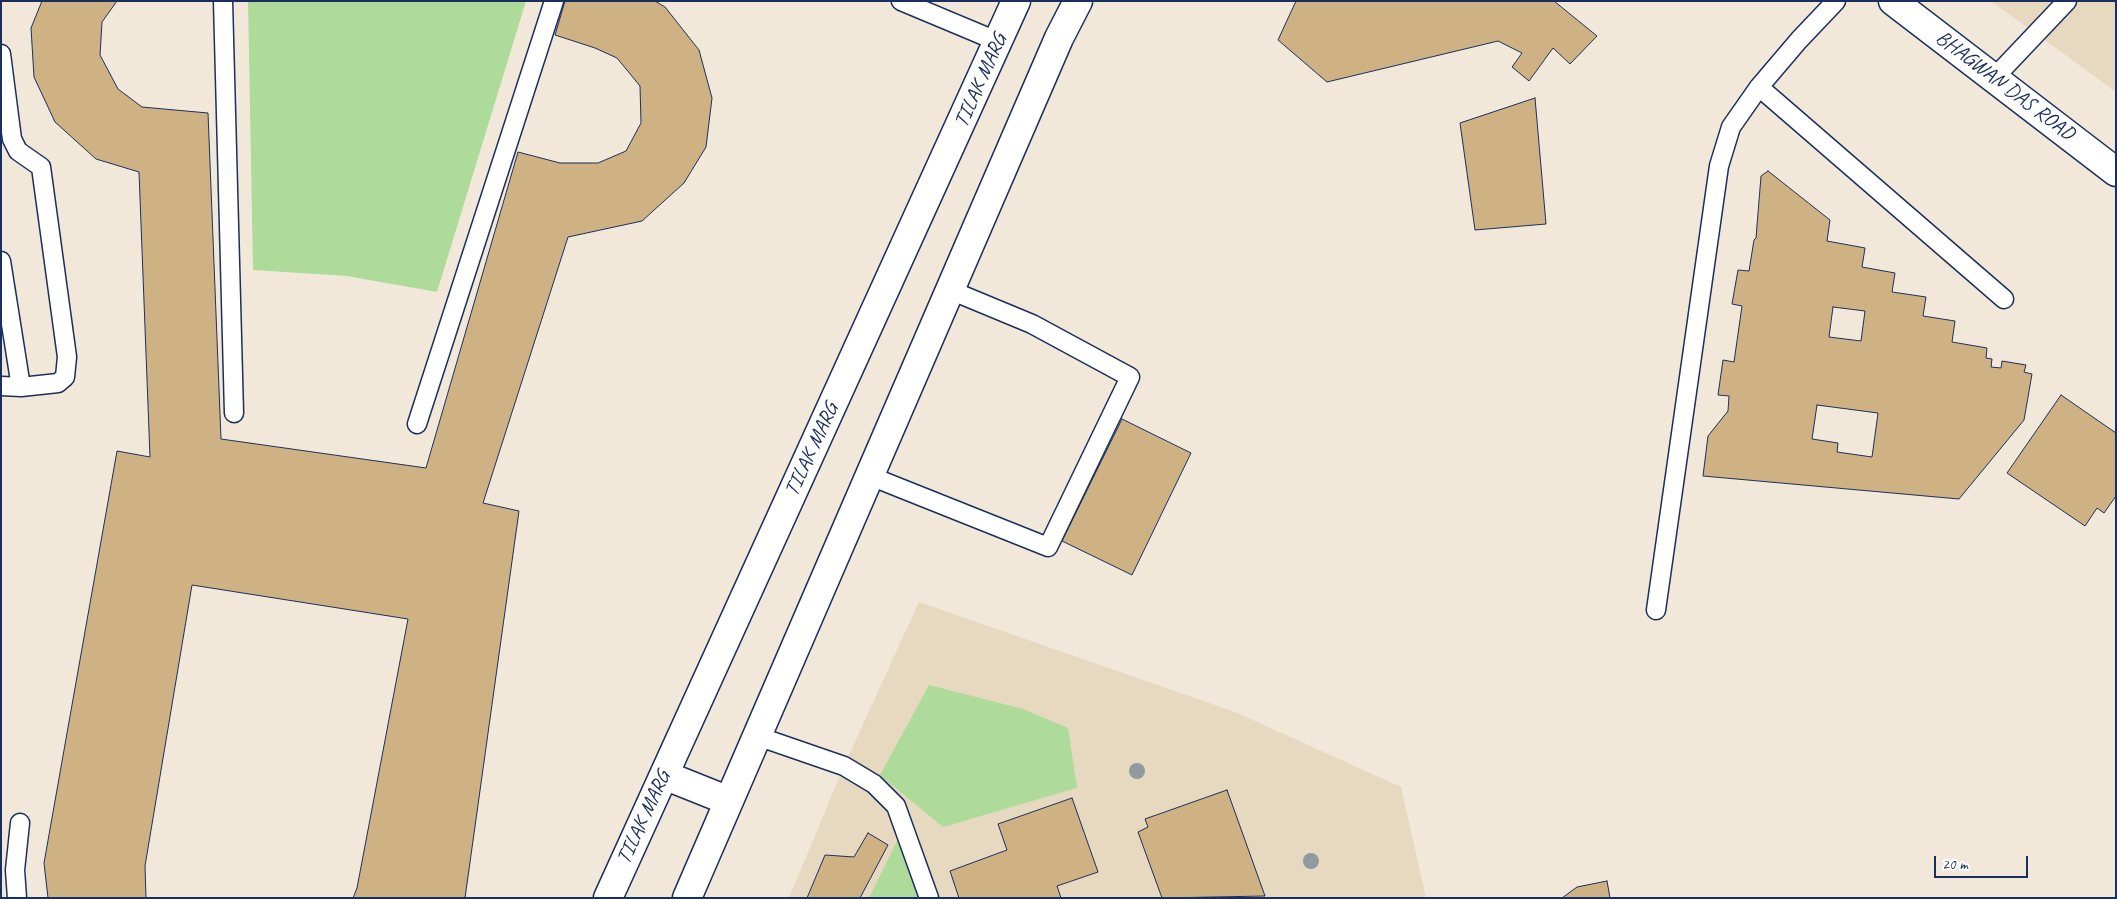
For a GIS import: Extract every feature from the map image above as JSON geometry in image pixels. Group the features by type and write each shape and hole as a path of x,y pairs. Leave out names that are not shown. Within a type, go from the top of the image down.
{"main road":[{"name":"TILAK MARG","path":"608,898 999,42 1016,1"},
{"path":"687,898 950,290 1078,1"},
{"name":"BHAGWAN DAS ROAD","path":"1893,1 2116,172"},
{"path":"664,775 728,802"}],"lane":[{"path":"223,1 234,413"},
{"path":"417,424 554,1"},
{"path":"1656,610 1719,166 1732,127 1759,87 1799,40 1836,1"},
{"path":"1994,78 2067,1"},
{"path":"903,2 999,42"},
{"path":"1,54 12,139 18,151 41,167 67,357 64,377 58,383 21,388 1,386"},
{"path":"1759,87 2004,299"},
{"path":"1,261 21,388"},
{"path":"870,476 1048,547 1130,377 1032,324 950,290"},
{"path":"758,736 844,766 874,784 896,806 929,898"},
{"path":"17,898 15,870 20,823"}],"shaded area":[{"path":"1991,1 2116,1 2116,92 2090,73"},
{"path":"919,602 1235,712 1401,787 1426,898 789,898 844,766"}],"green space":[{"path":"248,1 526,1 437,292 347,276 253,270"},
{"path":"929,685 1023,709 1068,728 1077,788 943,827 880,775"},
{"path":"898,839 918,898 869,898"}],"building":[{"path":"42,1 117,1 102,22 100,55 118,89 142,107 208,113 221,439 426,468 518,152 560,163 598,163 626,151 641,123 640,86 617,58 595,48 555,35 565,1 655,1 665,7 699,50 712,98 706,147 684,183 642,221 568,237 483,503 519,511 465,898 353,898 357,888 408,619 192,585 145,866 146,898 48,898 44,863 117,451 150,457 139,172 96,159 55,122 34,77 31,28"},
{"path":"1296,1 1554,1 1597,36 1570,64 1553,48 1529,81 1512,67 1522,53 1498,41 1327,82 1278,40"},
{"path":"1535,98 1546,224 1475,230 1460,123"},
{"path":"1768,171 1830,220 1827,241 1865,248 1862,267 1895,273 1892,292 1926,297 1923,316 1955,321 1952,342 1987,348 1986,358 1992,359 1991,367 2001,368 2002,361 2026,365 2024,372 2032,374 2024,420 1959,499 1703,476 1708,436 1728,411 1729,396 1718,395 1723,360 1734,362 1742,306 1732,304 1738,270 1749,271 1754,240 1756,238 1761,176","holes":["1833,307 1865,311 1861,341 1829,337","1817,405 1878,413 1872,457 1837,452 1838,443 1812,439"]},
{"path":"2061,395 2116,433 2116,496 2104,513 2097,508 2085,526 2007,473"},
{"path":"1122,419 1191,453 1132,575 1062,541"},
{"path":"1227,790 1265,896 1162,898 1138,832 1148,827 1145,819"},
{"path":"1072,798 1098,872 1057,886 1061,898 959,898 950,871 1007,850 998,824"},
{"path":"868,833 888,845 860,898 807,898 825,855 854,857"},
{"path":"1607,881 1610,898 1562,898 1577,887"}]}
